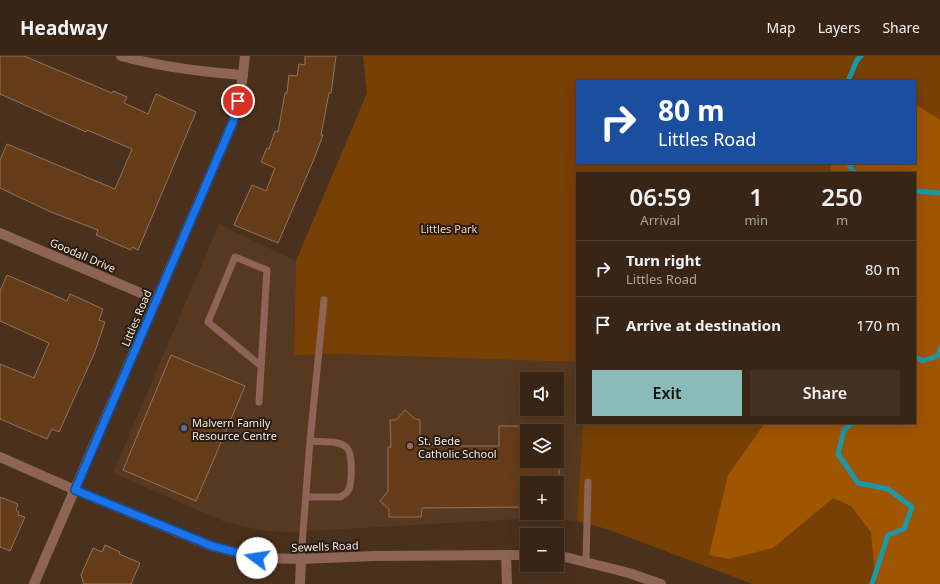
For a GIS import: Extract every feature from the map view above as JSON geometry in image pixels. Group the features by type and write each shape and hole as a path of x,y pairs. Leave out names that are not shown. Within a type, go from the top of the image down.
{"street":[{"path":"121,56 218,74 243,75"},
{"name":"Littles Road","path":"34,584 233,122 243,75 245,56"},
{"name":"Goodall Drive","path":"0,233 157,300"},
{"name":"Sewells Road","path":"0,457 75,490 212,546 257,558 301,559 374,556 520,556"},
{"path":"506,555 507,584"},
{"path":"564,557 629,573 661,584"},
{"path":"300,584 301,559"}],"lane":[{"path":"259,402 268,270 235,257 208,322 261,366"},
{"path":"301,559 310,441 324,300"},
{"path":"306,497 340,497 345,494 350,486 350,451 346,447 336,443 310,441"},
{"path":"586,562 588,482"}],"shaded area":[{"path":"916,105 940,120 940,584 876,584 871,532 851,506 833,498 773,548 729,559 709,555 728,475 764,424 916,424 916,172 830,172 831,164 916,164"},
{"path":"219,224 296,261 294,355 338,354 576,362 576,424 583,424 577,521 564,520 564,476 520,476 520,519 291,532 266,531 225,522 113,473"}],"green space":[{"name":"Littles Park","path":"363,56 940,56 940,584 752,584 610,530 577,521 583,424 916,424 916,172 576,172 576,362 338,354 294,355 296,261 367,93"}],"building":[{"path":"0,56 24,56 112,93 113,91 127,97 124,103 148,114 156,94 196,112 138,250 132,247 131,250 96,235 98,230 51,212 0,188 0,160 7,144 115,189 132,149 87,130 86,132 0,94"},
{"path":"305,56 336,56 331,93 329,93 321,135 323,135 278,243 234,225 252,185 266,191 275,168 261,162 267,148 269,149 275,131 278,132 285,93 287,93 289,75 297,76 299,64 305,65"},
{"path":"7,275 67,301 70,294 103,309 99,320 105,322 94,354 59,432 52,429 47,439 0,419 0,364 34,378 49,343 0,321 0,291"},
{"name":"Malvern Family Resource Centre","path":"171,355 245,386 196,501 123,470"},
{"path":"405,410 415,419 420,420 420,445 442,446 447,440 453,446 499,446 499,426 520,426 520,468 559,468 559,476 520,476 520,507 422,508 421,517 389,517 389,509 380,501 388,491 388,447 391,447 390,420 396,420"},
{"path":"0,497 18,504 16,510 19,512 18,515 25,517 10,551 0,547"},
{"path":"105,545 120,552 119,554 140,563 131,584 84,584 81,575 93,548 102,552"}],"waterway":[{"path":"848,80 857,60 861,56"},
{"path":"849,164 853,172"},
{"path":"916,191 940,193"},
{"path":"916,358 923,361 939,355 940,348"},
{"path":"851,424 844,430 838,454 858,483 888,489 912,507 904,529 888,535 872,584"}],"place":[{"name":"Malvern Family Resource Centre","path":"184,428"},
{"name":"St. Bede Catholic School","path":"410,446"}],"route":[{"path":"238,101 233,122 75,490 212,546 257,558"}]}
